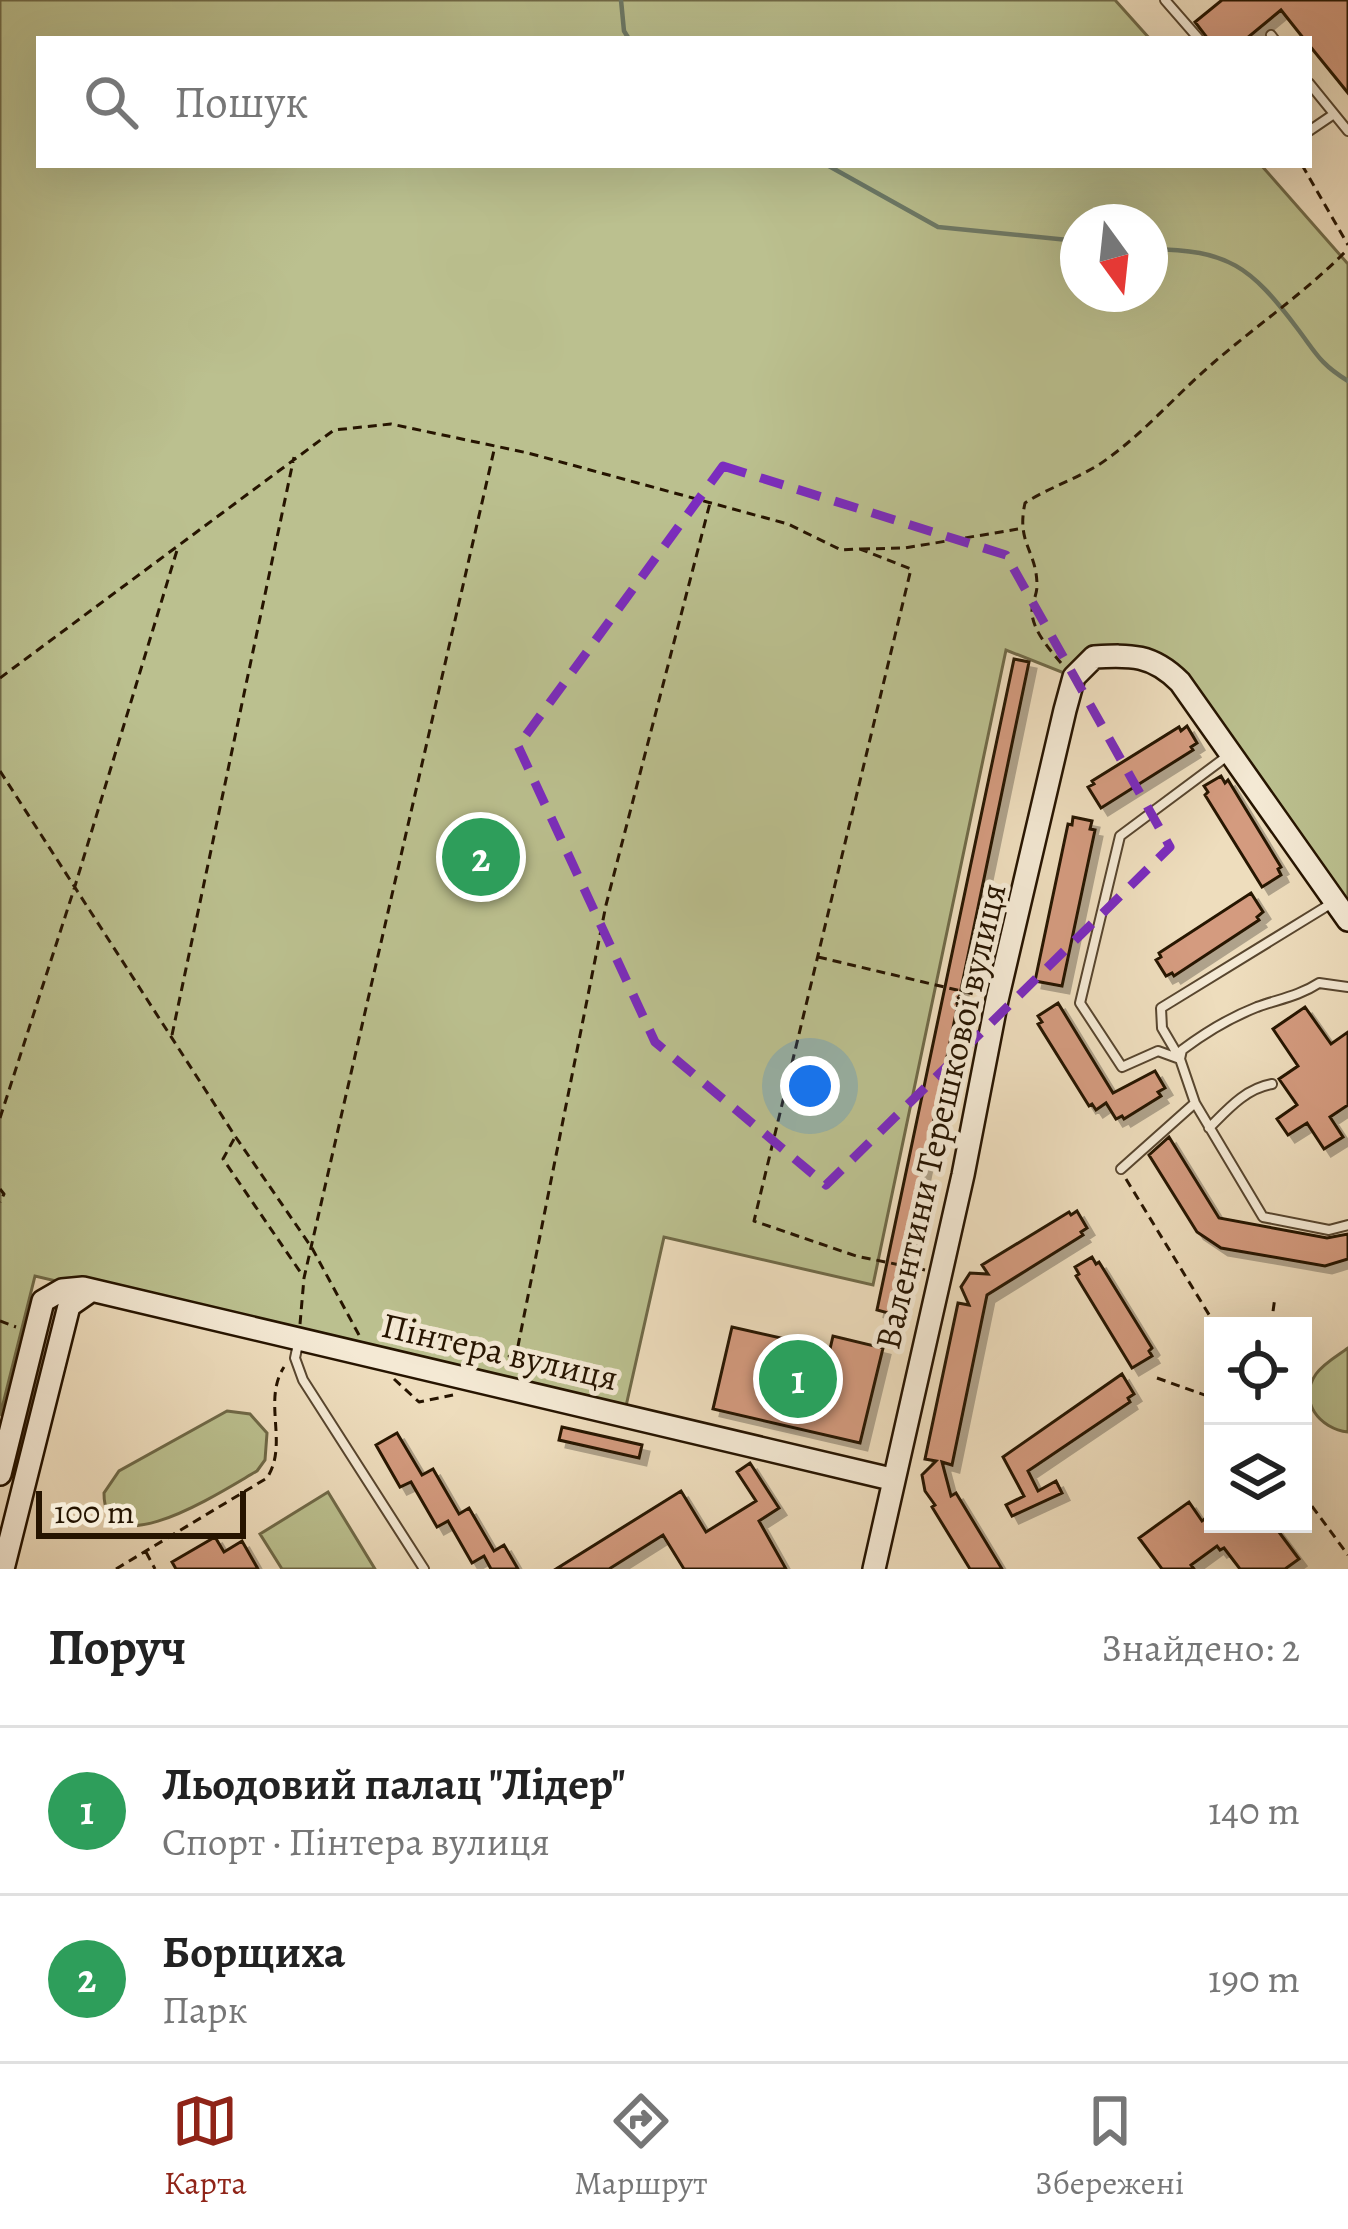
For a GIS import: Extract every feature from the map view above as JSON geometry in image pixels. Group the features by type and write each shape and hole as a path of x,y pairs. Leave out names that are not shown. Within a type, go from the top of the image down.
{"street":[{"path":"1074,677 1094,657 1141,654 1165,666 1341,910"},
{"name":"Валентини Терешкової вулиця","path":"874,1569 997,1000 1074,677"},
{"path":"0,1474 43,1301 71,1288 92,1290"},
{"name":"Пінтера вулиця","path":"92,1290 297,1348 368,1354 891,1479"},
{"path":"3,1569 69,1306 92,1290"}],"lane":[{"path":"1165,0 1196,36"},
{"path":"1312,86 1348,131"},
{"path":"1312,129 1334,113"},
{"path":"1180,1059 1158,1051 1122,1067 1080,1003 1120,836 1231,754"},
{"path":"1341,910 1161,1008 1162,1028 1180,1059 1195,1103 1263,1216 1329,1230 1348,1225"},
{"path":"1180,1059 1182,1050 1213,1027 1262,1005 1298,997 1319,983 1348,987"},
{"path":"1209,1128 1237,1100 1272,1084"},
{"path":"1120,1169 1195,1103"},
{"path":"297,1348 303,1380 424,1569"}],"path":[{"path":"1074,677 1044,643 1032,614 1038,587 1020,529 1025,503 1102,463 1146,429 1184,388 1314,284 1348,247 1304,168"},
{"path":"0,678 334,430 391,424 495,446 788,524 841,550 905,548 1020,529"},
{"path":"119,1568 267,1478 278,1455 277,1378 297,1348 304,1278 495,446"},
{"path":"172,1037 294,457"},
{"path":"0,770 312,1248 368,1354 419,1402 452,1395 517,1351 606,904 710,501"},
{"path":"0,1118 179,544"},
{"path":"860,549 910,568 754,1221 856,1256 941,1274"},
{"path":"818,957 997,1000"},
{"path":"235,1136 223,1160 304,1278"},
{"path":"1120,1169 1210,1317"},
{"path":"0,1190 4,1194 0,1202"},
{"path":"1272,1317 1275,1298"},
{"path":"1157,1378 1204,1395"},
{"path":"1312,1506 1348,1555"},
{"path":"146,1551 155,1569"}],"highlighted area":[{"path":"723,466 1006,555 1170,847 826,1185 655,1042 518,746"}],"green space":[{"path":"0,0 1115,0 1147,36 36,36 36,168 1264,168 1348,264 1348,920 1165,666 1094,657 1074,677 1006,650 873,1285 664,1237 624,1415 35,1276 0,1416"},
{"path":"1348,1348 1348,1432 1329,1425 1312,1408 1312,1382"},
{"path":"227,1411 250,1414 267,1433 265,1460 257,1471 167,1518 143,1525 123,1524 109,1515 104,1493 119,1471"},
{"path":"328,1492 375,1569 282,1569 260,1534"}],"building":[{"path":"1222,0 1348,0 1348,93 1312,49 1312,36 1302,36 1281,10 1250,36 1206,36 1195,22"},
{"path":"1014,659 1029,662 900,1283 898,1296 904,1298 899,1316 877,1310"},
{"path":"1187,726 1197,743 1193,750 1101,808 1088,787 1092,781"},
{"path":"1221,776 1225,783 1228,780 1281,867 1281,875 1262,887 1205,795 1204,786"},
{"path":"1073,817 1092,821 1090,829 1095,830 1062,986 1035,981"},
{"path":"1251,893 1263,912 1259,920 1174,976 1166,976 1156,960 1159,953"},
{"path":"1058,1003 1113,1093 1155,1071 1165,1088 1158,1092 1161,1096 1124,1119 1116,1119 1106,1103 1096,1110 1089,1106 1038,1024 1042,1022 1038,1016"},
{"path":"1305,1007 1331,1044 1348,1032 1348,1105 1330,1117 1343,1137 1324,1149 1307,1123 1288,1135 1277,1119 1297,1105 1279,1079 1298,1066 1273,1029"},
{"path":"1169,1137 1219,1218 1327,1238 1348,1234 1348,1259 1325,1266 1221,1248 1197,1232 1149,1155"},
{"path":"1077,1211 1087,1228 1083,1235 987,1295 952,1465 942,1462 951,1496 956,1493 1002,1569 970,1569 932,1507 922,1475 936,1461 925,1459 958,1303 969,1305 961,1287 970,1273 988,1274 982,1265"},
{"path":"1092,1257 1152,1348 1152,1356 1132,1368 1076,1276 1075,1267"},
{"path":"732,1327 830,1349 833,1336 883,1348 860,1443 713,1409"},
{"path":"1122,1374 1134,1394 1130,1402 1028,1471 1038,1491 1056,1481 1062,1493 1012,1516 1006,1505 1024,1496 1003,1457"},
{"path":"562,1427 642,1445 639,1458 559,1440"},
{"path":"397,1433 422,1475 433,1469 459,1514 469,1508 494,1551 504,1545 518,1569 491,1569 484,1556 472,1563 448,1521 437,1527 411,1482 400,1487 376,1445"},
{"path":"750,1463 779,1508 759,1521 786,1569 684,1569 663,1535 609,1569 556,1569 681,1491 706,1532 756,1501 737,1472"},
{"path":"1189,1502 1204,1520 1204,1533 1280,1533 1299,1559 1285,1569 1240,1569 1217,1546 1191,1565 1194,1569 1162,1569 1139,1538"},
{"path":"215,1537 224,1552 242,1541 258,1569 176,1569 172,1562"}],"waterway":[{"path":"621,0 627,36"},
{"path":"832,168 938,227 1060,239"},
{"path":"1168,250 1219,258 1251,276 1319,358 1348,381"}],"place":[{"name":"Борщиха","path":"481,857"},
{"name":"Льодовий палац \"Лідер\"","path":"798,1379"}]}
